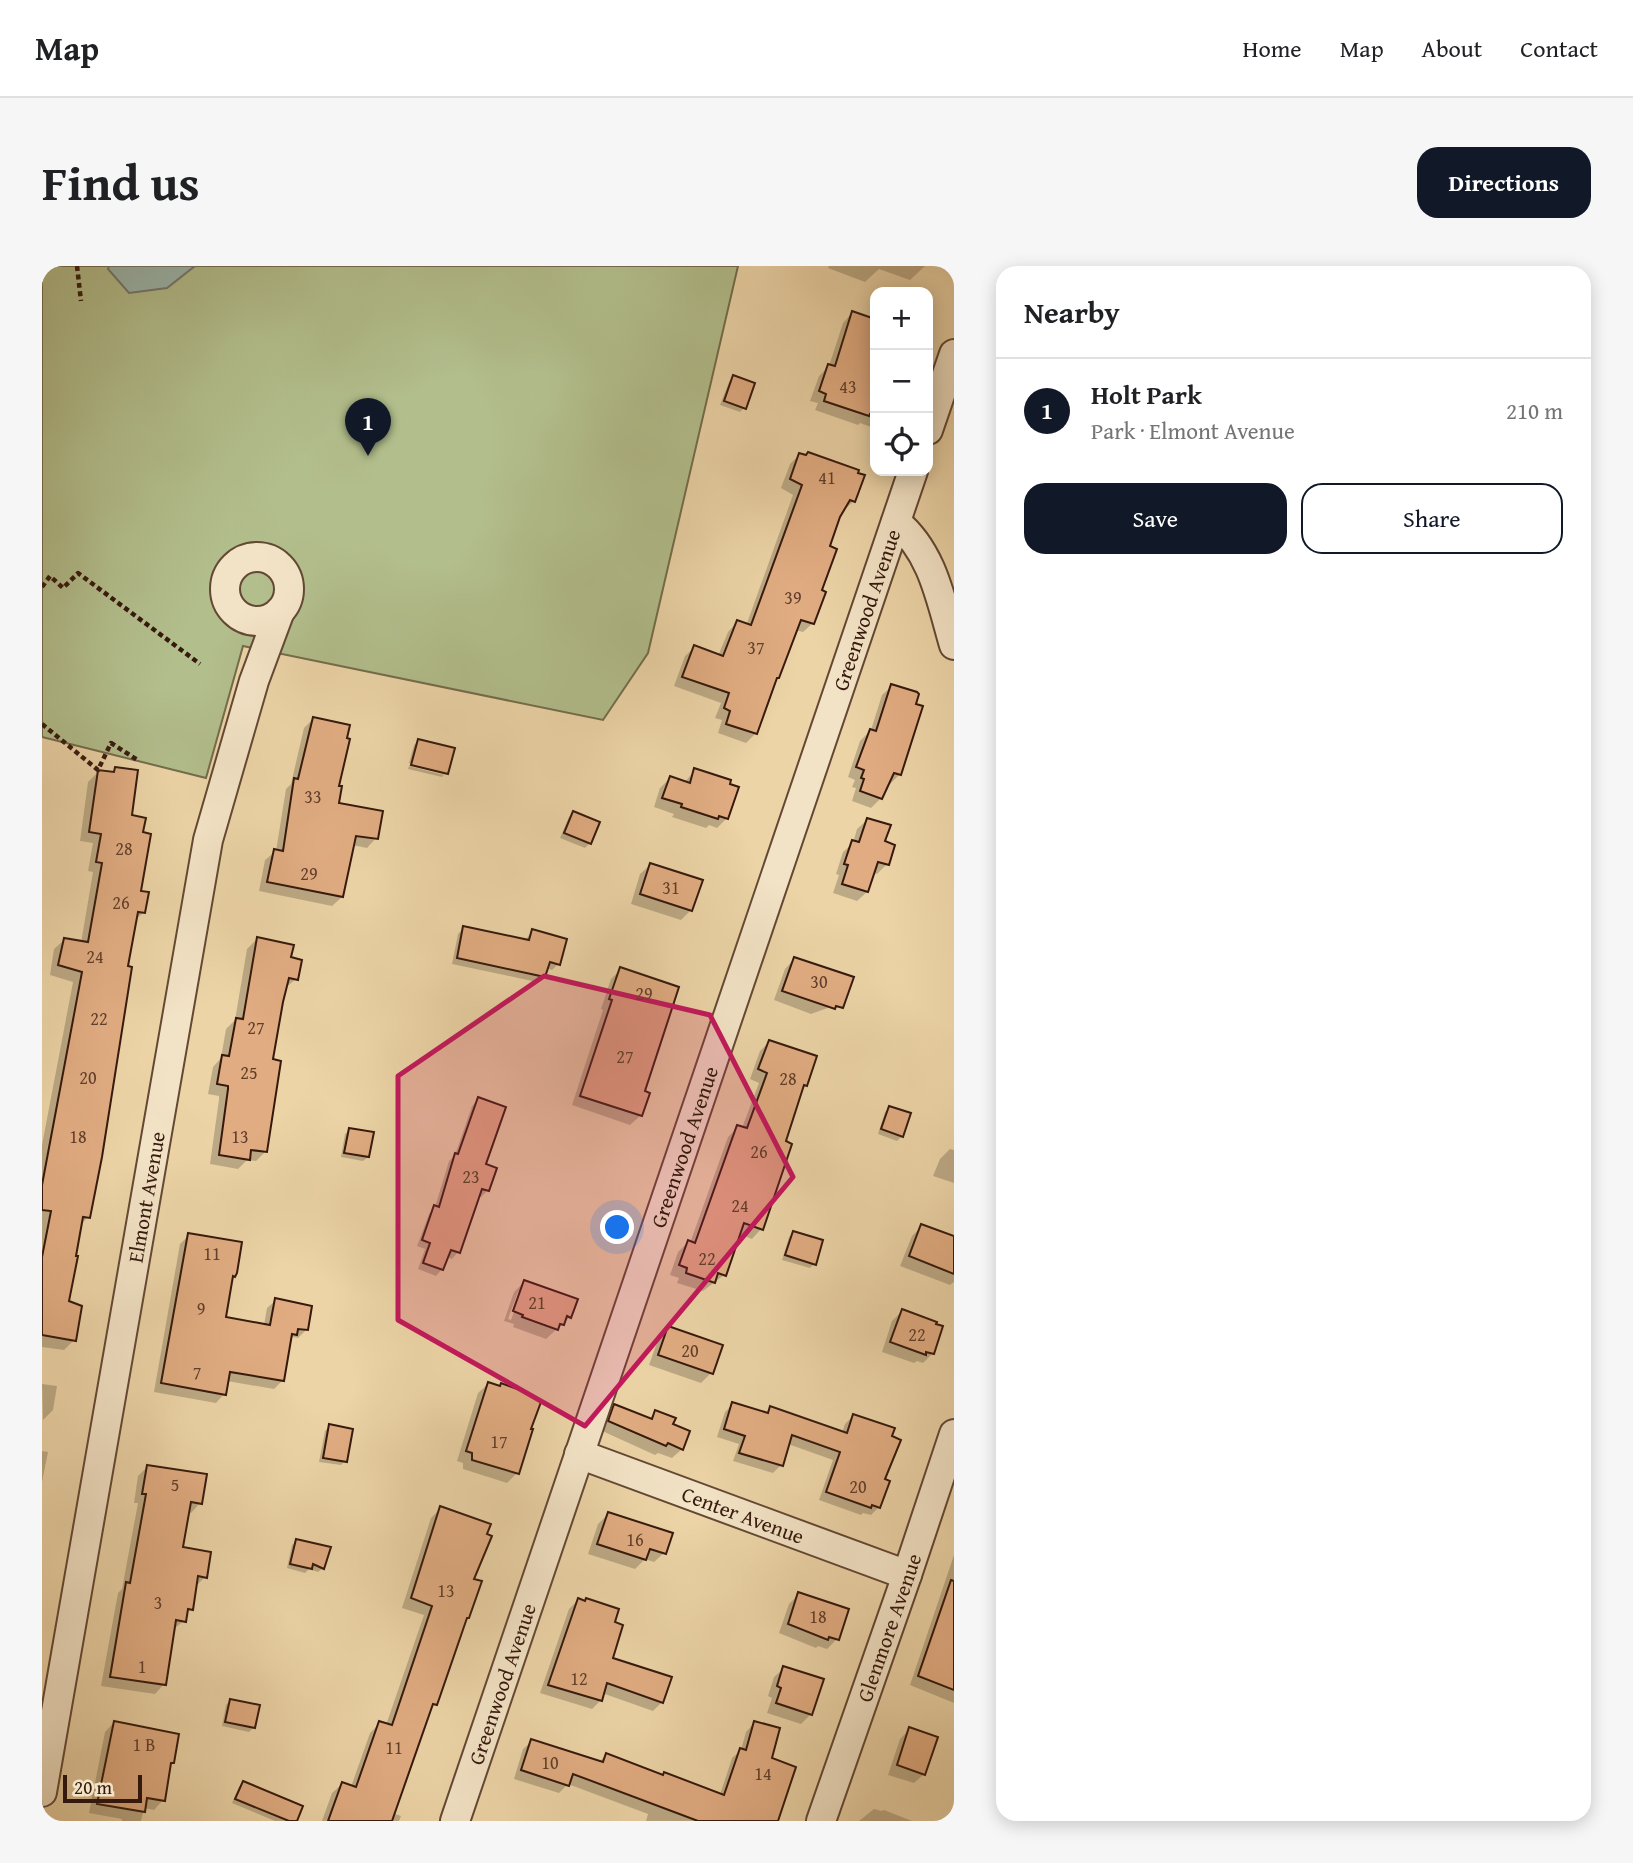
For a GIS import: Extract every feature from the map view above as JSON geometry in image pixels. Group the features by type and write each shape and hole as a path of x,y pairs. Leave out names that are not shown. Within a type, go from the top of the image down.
{"street":[{"path":"933,415 954,354"},
{"name":"Greenwood Avenue","path":"455,1821 912,476"},
{"path":"896,522 916,541 924,554 954,646"},
{"name":"Elmont Avenue","path":"42,1792 208,840 254,681 280,611"},
{"name":"Glenmore Avenue","path":"821,1821 954,1434"},
{"name":"Center Avenue","path":"579,1454 907,1575"}],"path":[{"path":"77,266 81,301"},
{"path":"42,587 50,576 63,588 78,573 200,664"},
{"path":"42,723 97,770 111,743 139,761"}],"highlighted area":[{"path":"544,976 710,1015 793,1177 585,1426 398,1320 398,1076"}],"green space":[{"path":"42,266 738,266 648,653 603,720 243,646 206,778 42,737"}],"water":[{"path":"109,266 195,266 167,288 129,293 108,269"}],"building":[{"path":"852,311 870,317 869,416 824,401 826,394 819,391 828,364 835,366"},
{"path":"733,375 755,383 746,409 724,401"},
{"path":"808,452 859,470 858,473 865,475 855,502 850,500 840,517 830,546 837,549 822,590 826,592 814,624 801,620 757,734 726,724 730,711 724,708 729,693 682,677 694,645 723,656 737,620 751,625 802,485 790,479 799,453 806,455"},
{"path":"891,684 917,692 919,694 916,704 923,706 901,775 894,773 882,799 860,791 864,770 856,767 870,729 876,731"},
{"path":"313,717 350,725 347,738 350,739 339,786 342,786 339,803 383,811 378,839 356,836 343,897 267,882 274,849 283,851 294,778 298,779"},
{"path":"418,739 455,748 448,774 411,765"},
{"path":"115,767 138,770 132,815 146,818 143,832 151,834 141,891 149,892 145,913 138,912 102,1157 90,1218 83,1217 76,1256 69,1301 82,1306 76,1341 42,1335 42,1257 51,1211 42,1210 42,1185 82,972 58,965 64,938 88,942 102,863 96,862 101,834 89,832 98,770 114,772"},
{"path":"694,768 731,780 730,784 739,787 728,819 719,816 718,819 662,798 670,776 690,783"},
{"path":"573,811 600,822 591,844 564,833"},
{"path":"867,818 891,825 885,841 895,845 889,865 878,862 868,892 842,884 848,865 844,864 852,840 859,842"},
{"path":"650,863 703,880 692,911 640,894"},
{"path":"463,926 529,940 532,929 567,939 560,965 550,962 545,977 457,958"},
{"path":"257,937 294,945 291,957 302,960 298,980 289,978 283,1002 273,1059 281,1061 267,1152 251,1150 250,1160 219,1155 228,1086 217,1084 222,1055 229,1056 236,1018 243,1019"},
{"path":"794,957 854,977 843,1008 836,1006 835,1009 782,991"},
{"path":"620,967 679,987 645,1091 650,1093 642,1116 580,1096 612,1000 609,999"},
{"path":"769,1040 817,1056 807,1086 804,1085 786,1141 792,1144 763,1230 744,1223 726,1276 718,1273 715,1283 686,1273 687,1268 679,1265 688,1240 695,1243 737,1125 747,1128 767,1073 758,1069"},
{"path":"478,1097 506,1107 486,1164 497,1168 489,1191 482,1189 460,1253 451,1250 443,1270 423,1263 430,1243 422,1240 434,1205 439,1207 455,1153 458,1154"},
{"path":"889,1106 911,1113 903,1137 881,1129"},
{"path":"349,1128 374,1132 369,1157 344,1153"},
{"path":"921,1224 954,1236 954,1274 909,1256"},
{"path":"793,1231 823,1240 816,1265 785,1255"},
{"path":"188,1233 242,1242 226,1317 270,1325 275,1298 312,1306 308,1330 298,1329 297,1335 292,1334 284,1381 230,1372 226,1395 161,1383"},
{"path":"524,1280 578,1299 571,1318 567,1316 564,1325 560,1324 558,1330 513,1311"},
{"path":"902,1309 943,1326 934,1354 926,1352 926,1355 890,1342"},
{"path":"668,1326 723,1345 713,1374 658,1355"},
{"path":"488,1382 500,1386 501,1383 520,1390 541,1402 519,1474 472,1460 472,1453 466,1451"},
{"path":"732,1402 768,1413 770,1406 847,1433 853,1414 895,1428 892,1436 901,1440 885,1479 890,1481 880,1508 872,1505 871,1508 826,1492 840,1452 792,1435 783,1466 739,1453 745,1436 724,1429"},
{"path":"614,1404 652,1419 655,1410 676,1418 673,1424 690,1431 683,1450 668,1443 666,1446 608,1421"},
{"path":"329,1424 353,1429 347,1462 323,1458"},
{"path":"147,1465 207,1474 202,1504 191,1502 183,1547 211,1552 207,1578 198,1576 193,1610 188,1609 186,1622 176,1620 166,1685 110,1677 126,1582 130,1583 146,1494 142,1494"},
{"path":"440,1506 491,1524 487,1534 492,1536 474,1579 482,1581 469,1618 437,1705 433,1704 392,1821 328,1821 342,1782 356,1787 379,1721 392,1725 432,1606 411,1598"},
{"path":"608,1512 673,1533 666,1554 650,1549 646,1560 597,1544"},
{"path":"296,1539 331,1547 324,1569 313,1564 312,1569 290,1564"},
{"path":"951,1580 954,1581 954,1690 918,1676"},
{"path":"798,1592 849,1609 839,1640 829,1637 828,1640 788,1624"},
{"path":"578,1598 619,1609 615,1622 623,1625 613,1658 672,1677 663,1703 607,1683 602,1701 548,1685"},
{"path":"783,1666 824,1679 812,1715 776,1703 781,1688 777,1686"},
{"path":"230,1699 260,1705 255,1728 225,1722"},
{"path":"114,1721 179,1734 165,1801 147,1798 145,1812 97,1804"},
{"path":"754,1721 780,1728 772,1758 796,1767 778,1821 698,1821 573,1774 569,1786 521,1770 531,1739 603,1762 606,1753 724,1795 740,1748 746,1750"},
{"path":"909,1727 938,1737 925,1775 897,1765"},
{"path":"243,1781 303,1806 297,1821 289,1821 235,1799"}],"place":[{"name":"Holt Park","path":"368,456"}]}
